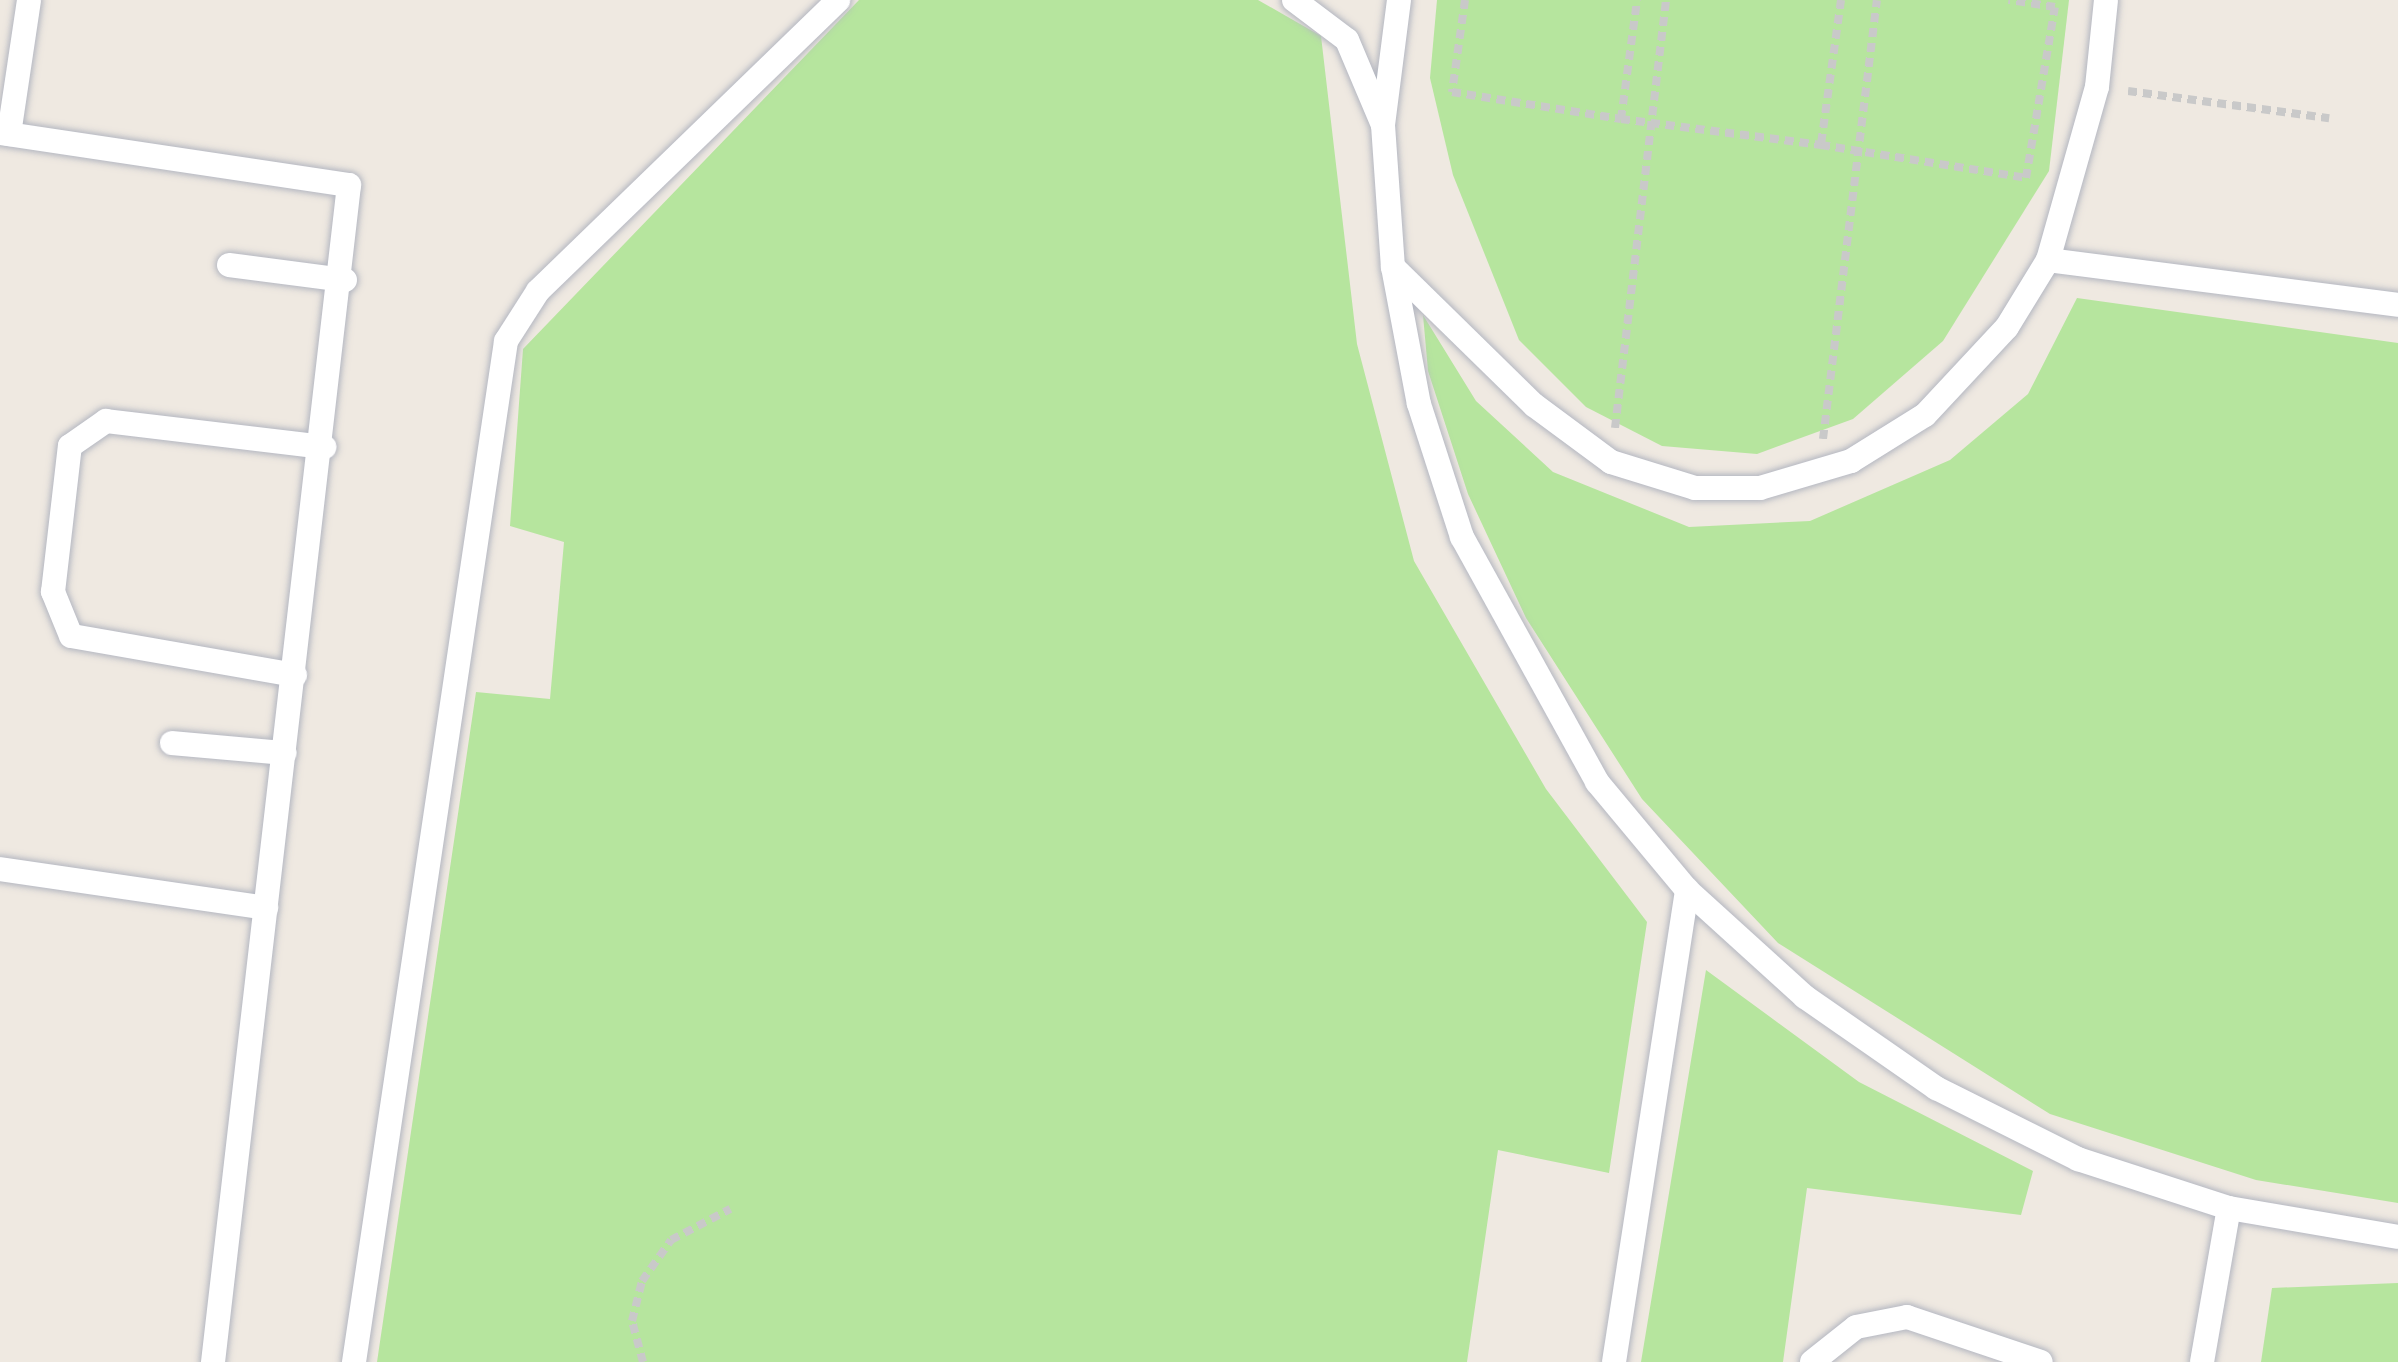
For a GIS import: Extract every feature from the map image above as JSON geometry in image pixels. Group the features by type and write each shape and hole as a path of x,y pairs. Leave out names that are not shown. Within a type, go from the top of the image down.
{"lane":[{"path":"29,0 4,133 349,184 345,280 213,1362"},
{"path":"354,1362 506,341 538,291 838,0"},
{"path":"1294,0 1347,40 1383,125"},
{"path":"1399,0 1383,125 1393,266 1419,404 1482,579 1598,782 1688,890 1804,997 1936,1088 2078,1159 2229,1208 2398,1237"},
{"path":"1393,266 1534,405 1611,462 1695,488 1760,488 1819,470 1925,415 2007,327 2048,260 2097,87 2106,0"},
{"path":"2048,260 2398,305"},
{"path":"229,266 345,280"},
{"path":"295,675 70,636 53,592 70,446 106,421 324,447"},
{"path":"172,742 285,753"},
{"path":"0,869 266,908"},
{"path":"1614,1362 1688,890"},
{"path":"2202,1362 2229,1208"},
{"path":"1812,1362 1856,1327 1907,1317 2041,1362"}],"path":[{"path":"1465,0 1453,92 2026,178 2055,7 2009,0"},
{"path":"1621,119 1637,0"},
{"path":"1611,462 1666,0"},
{"path":"1821,145 1840,0"},
{"path":"1819,470 1876,0"},
{"path":"2097,87 2329,118"},
{"path":"643,1362 632,1321 641,1281 671,1240 730,1209"}],"green space":[{"path":"859,0 1258,0 1321,36 1357,344 1414,561 1546,789 1647,922 1609,1173 1498,1150 1467,1362 377,1362 476,692 550,699 564,542 510,526 523,349"},
{"path":"1437,0 2069,0 2049,171 1943,341 1853,419 1757,454 1662,446 1586,407 1519,340 1453,175 1430,78"},
{"path":"2077,298 2398,343 2398,1203 2256,1180 2050,1114 1778,943 1642,799 1526,618 1468,494 1428,371 1423,315 1476,401 1553,472 1689,527 1810,521 1950,460 2028,394"},
{"path":"1706,970 1859,1082 2033,1171 2021,1215 1807,1188 1783,1362 1641,1362"},
{"path":"2398,1283 2398,1362 2261,1362 2272,1288"}]}
